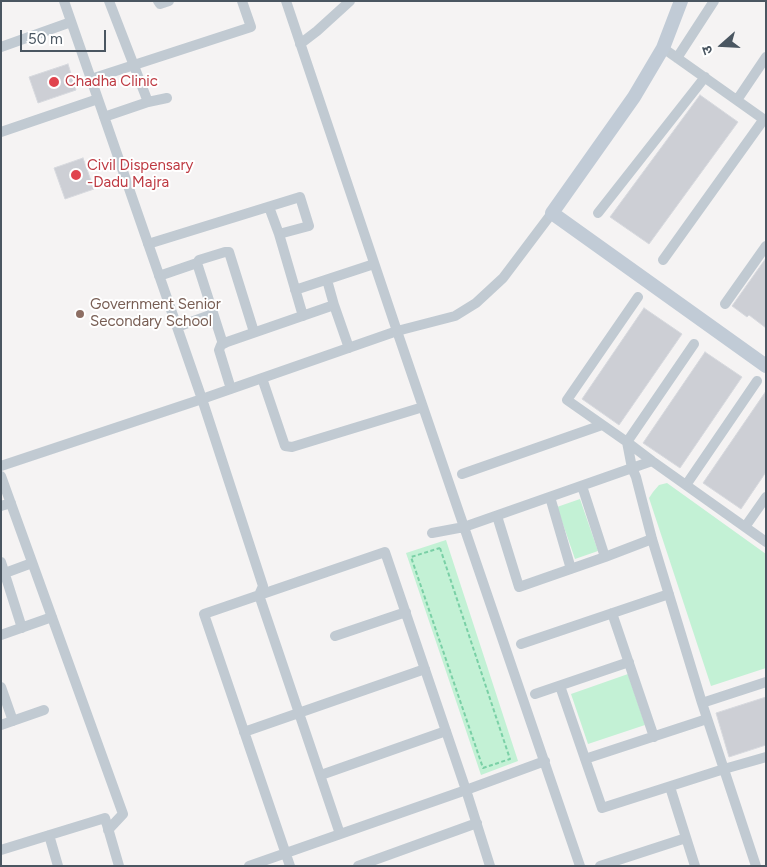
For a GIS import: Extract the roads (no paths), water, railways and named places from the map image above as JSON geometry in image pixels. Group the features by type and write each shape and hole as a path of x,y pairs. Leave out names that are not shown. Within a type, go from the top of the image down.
{"street":[{"path":"64,1 202,399 263,586 259,595 340,834"},
{"path":"109,1 148,102"},
{"path":"158,1 160,4 169,1"},
{"path":"91,79 251,27 242,1"},
{"path":"286,1 580,866"},
{"path":"300,44 350,1"},
{"path":"1,466 397,331 455,316 476,303 503,278 552,213 634,96 663,48 681,1"},
{"path":"677,58 714,1"},
{"path":"1,47 71,22"},
{"path":"663,48 765,120 663,260"},
{"path":"737,100 766,57"},
{"path":"598,213 705,77"},
{"path":"104,117 148,102 167,98"},
{"path":"1,132 98,99"},
{"path":"148,244 300,197 309,226 280,234"},
{"path":"270,206 280,234 303,316"},
{"path":"552,213 766,366"},
{"path":"725,304 766,246"},
{"path":"159,276 197,263 199,260 229,252 254,332"},
{"path":"197,263 223,344"},
{"path":"296,290 374,264"},
{"path":"327,280 349,348"},
{"path":"638,297 567,400 766,542"},
{"path":"231,389 219,350 223,344 334,305"},
{"path":"177,327 213,314"},
{"path":"694,344 628,442 632,468 652,539 702,704 756,866"},
{"path":"262,378 285,446 292,447 423,407"},
{"path":"686,484 757,381"},
{"path":"462,474 602,425"},
{"path":"432,533 464,527 652,461"},
{"path":"1,476 6,505 32,563 123,814 108,830"},
{"path":"582,486 605,557"},
{"path":"550,497 571,568"},
{"path":"745,527 766,497"},
{"path":"496,516 518,587 652,539"},
{"path":"290,866 204,614 385,552 490,866"},
{"path":"1,562 22,628"},
{"path":"5,573 32,563"},
{"path":"521,644 669,594"},
{"path":"335,636 406,612"},
{"path":"612,613 654,737"},
{"path":"1,635 52,618"},
{"path":"535,694 629,662"},
{"path":"244,732 425,669"},
{"path":"702,704 766,682"},
{"path":"560,686 602,808 766,757"},
{"path":"1,687 13,721"},
{"path":"1,725 44,710"},
{"path":"585,759 708,719"},
{"path":"321,775 446,731"},
{"path":"249,866 545,761"},
{"path":"670,787 695,866"},
{"path":"1,850 105,818 119,866"},
{"path":"358,866 476,823"},
{"path":"49,836 58,866"},
{"path":"600,866 632,861 686,838"}],"place":[{"name":"Chadha Clinic","path":"54,82"},
{"name":"Civil Dispensary -Dadu Majra","path":"76,175"},
{"name":"Government Senior Secondary School","path":"80,314"}]}
